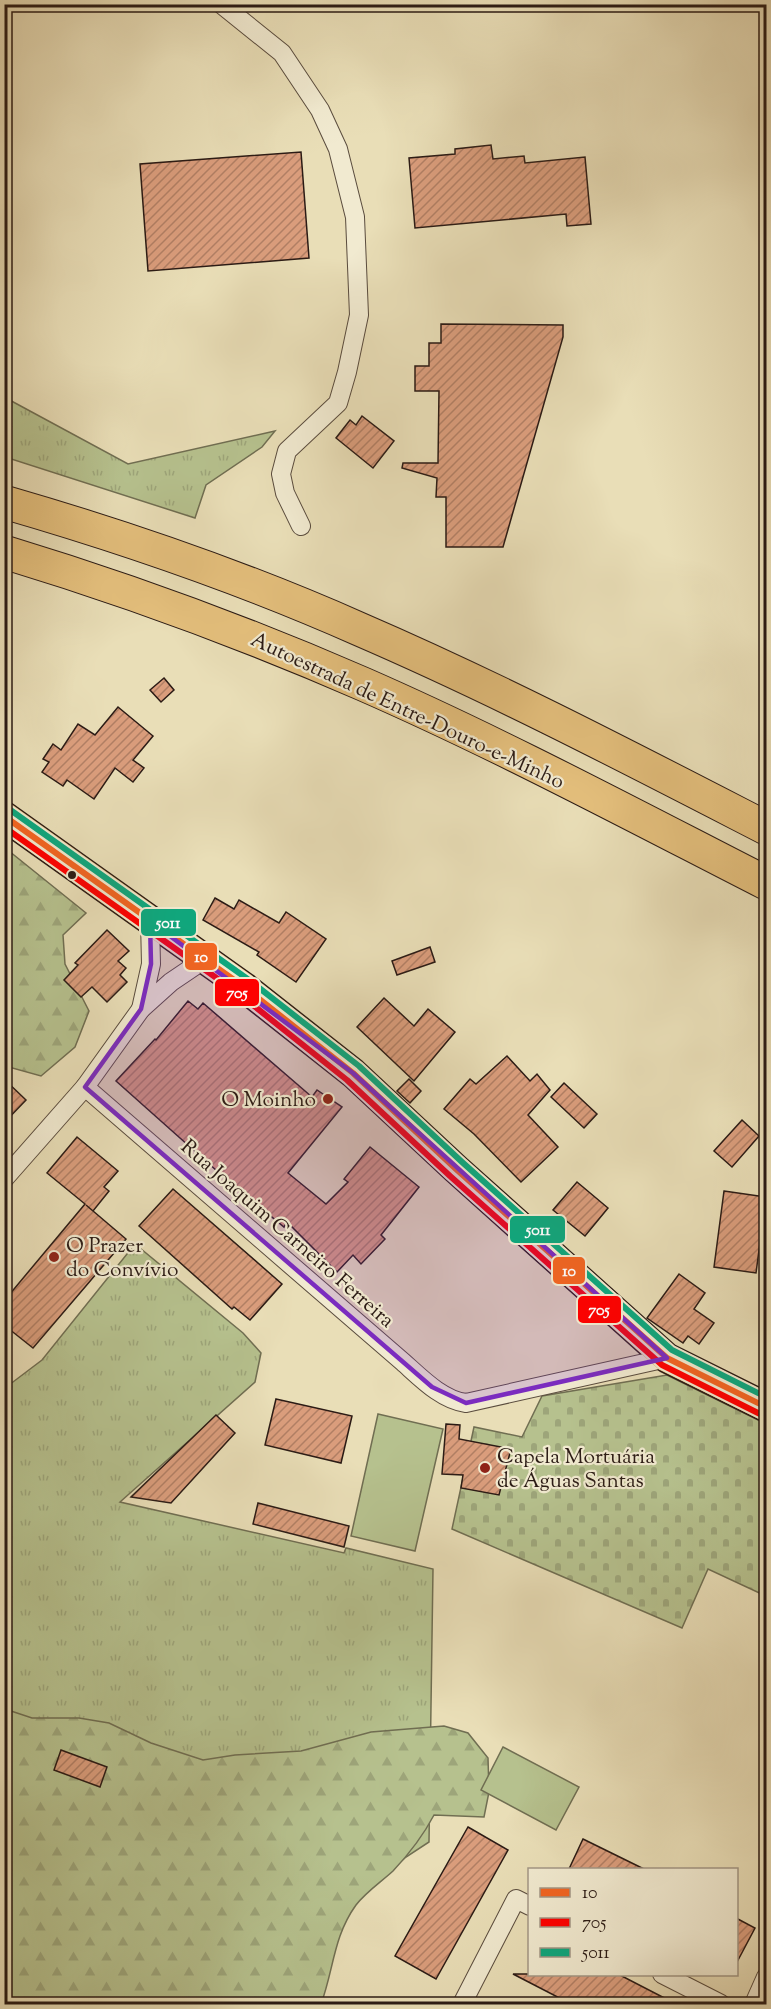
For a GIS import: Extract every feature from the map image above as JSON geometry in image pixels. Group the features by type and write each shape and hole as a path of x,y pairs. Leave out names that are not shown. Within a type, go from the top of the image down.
{"highway":[{"path":"4,502 143,545 283,597 358,628 512,699 766,828"},
{"name":"Autoestrada de Entre-Douro-e-Minho","path":"4,552 105,584 254,638 364,684 571,784 766,883"}],"main road":[{"path":"4,816 244,987 354,1073 456,1169 667,1358 766,1407"}],"street":[{"path":"221,4 282,53 320,110 338,149 355,217 359,315 338,403 287,451 280,474 285,493 301,526"},
{"path":"141,1009 151,964 150,921"},
{"path":"4,1179 85,1087 141,1009 171,982 205,959"},
{"name":"Rua Joaquim Carneiro Ferreira","path":"85,1087 432,1387 458,1402 466,1403 667,1358"},
{"path":"462,2004 516,1899 528,1905"},
{"path":"666,1976 721,2004"},
{"path":"754,2004 766,1977"}],"highlighted area":[{"path":"150,921 353,1073 667,1358 466,1403 432,1387 85,1087 141,1009 151,964"}],"green space":[{"path":"4,397 128,464 275,431 262,447 206,485 195,518 5,457"},
{"path":"4,847 86,913 63,935 65,964 89,1011 75,1047 41,1076 5,1066"},
{"path":"135,1244 243,1333 261,1353 255,1382 120,1502 344,1553 346,1548 433,1569 429,1842 406,1857 341,1915 5,2004 5,1388 42,1360"},
{"path":"667,1375 766,1424 766,1596 708,1569 682,1628 452,1529 474,1427 522,1437 542,1396"},
{"path":"378,1414 443,1429 415,1551 351,1536"},
{"path":"5,1709 32,1718 79,1718 109,1723 151,1743 203,1760 235,1755 301,1751 371,1732 444,1726 468,1733 488,1758 489,1792 484,1817 434,1815 405,1858 356,1905 338,1941 321,2004 5,2004"},
{"path":"503,1747 579,1787 556,1830 481,1790"}],"building":[{"path":"491,145 493,159 524,156 525,163 585,157 591,224 567,226 566,214 415,228 409,158 455,154 455,149"},
{"path":"301,152 309,258 148,271 140,164"},
{"path":"441,324 563,325 563,337 503,547 446,547 446,497 436,497 437,478 402,468 403,463 438,463 439,391 415,391 415,366 429,366 429,343 441,343"},
{"path":"362,416 394,441 373,468 336,438 350,420 356,425"},
{"path":"164,678 174,690 161,702 150,690"},
{"path":"118,707 153,736 133,760 144,768 133,782 115,768 94,799 67,780 63,786 42,772 49,762 43,759 53,744 61,750 78,724 95,735"},
{"path":"215,898 234,909 239,900 279,923 286,912 326,939 296,982 257,955 259,952 203,920"},
{"path":"107,930 129,951 118,961 126,968 120,975 127,982 107,1002 92,987 81,997 64,980 78,965 75,963"},
{"path":"430,947 435,962 397,975 392,961"},
{"path":"384,998 414,1026 428,1009 455,1032 414,1081 357,1027"},
{"path":"188,1001 198,1009 203,1003 312,1097 317,1090 342,1107 288,1173 326,1204 348,1182 344,1179 370,1147 419,1187 381,1235 385,1239 361,1264 353,1255 337,1272 287,1222 284,1227 226,1179 116,1081 156,1040"},
{"path":"507,1056 530,1081 537,1074 550,1090 528,1115 558,1147 521,1182 474,1134 444,1109 470,1079 476,1084"},
{"path":"4,1079 26,1100 4,1123"},
{"path":"409,1079 421,1091 410,1103 397,1091"},
{"path":"564,1083 597,1114 584,1128 551,1097"},
{"path":"742,1120 759,1136 732,1167 714,1151"},
{"path":"77,1137 118,1171 104,1187 109,1191 93,1211 126,1239 33,1348 4,1325 4,1301 85,1204 47,1173"},
{"path":"577,1182 608,1208 585,1236 553,1210"},
{"path":"173,1189 282,1284 250,1320 234,1307 232,1309 139,1226"},
{"path":"724,1191 766,1197 756,1273 714,1267"},
{"path":"679,1274 705,1293 694,1309 714,1323 699,1344 688,1336 683,1343 647,1318"},
{"path":"276,1399 352,1416 341,1463 265,1445"},
{"path":"216,1415 235,1433 171,1503 131,1497"},
{"name":"Capela Mortuária de Águas Santas","path":"446,1424 460,1425 459,1439 511,1449 499,1495 461,1488 463,1475 442,1474"},
{"path":"258,1503 349,1526 344,1547 253,1524"},
{"path":"61,1750 107,1767 100,1787 54,1770"},
{"path":"468,1827 508,1850 436,1979 395,1956"},
{"path":"583,1839 642,1868 569,1868"},
{"path":"738,1919 755,1928 738,1960"},
{"path":"513,1974 622,1976 676,2004 571,2004"}],"transit line":[{"name":"5011","path":"9,809 249,980 359,1066 462,1162 672,1350 766,1397"},
{"name":"10","path":"4,816 244,987 353,1073 456,1169 667,1358 766,1407"},
{"name":"705","path":"4,827 239,994 347,1080 450,1176 662,1365 762,1415"}],"place":[{"name":"O Moinho","path":"328,1099"},
{"name":"O Prazer do Convívio","path":"54,1257"},
{"name":"Capela Mortuária de Águas Santas","path":"485,1468"}]}
